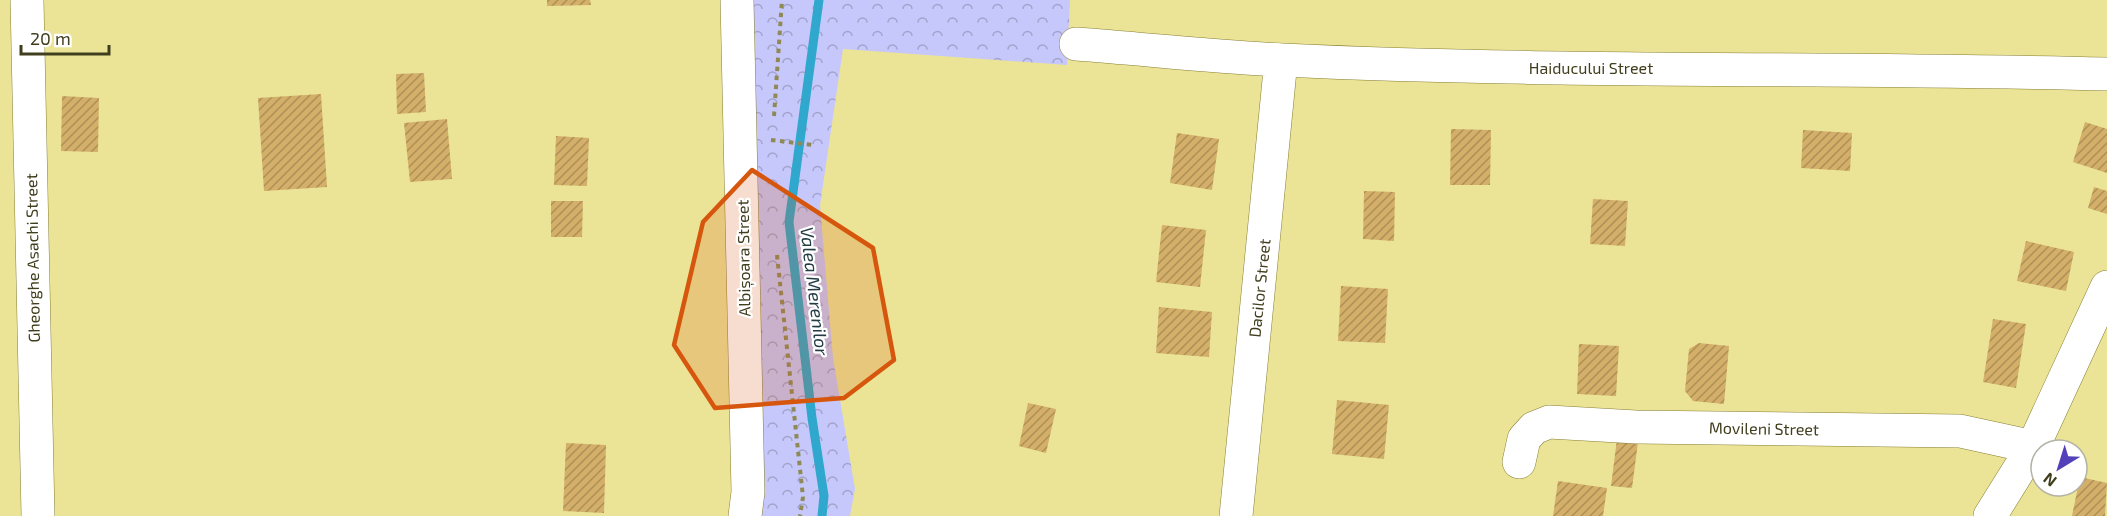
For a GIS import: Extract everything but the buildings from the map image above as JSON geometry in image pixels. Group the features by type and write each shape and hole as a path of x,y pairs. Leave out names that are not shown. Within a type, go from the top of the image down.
{"street":[{"name":"Gheorghe Asachi Street","path":"27,0 38,516"},
{"name":"Albișoara Street","path":"737,0 748,492 745,516"},
{"name":"Haiducului Street","path":"1076,44 1281,60 1514,67 1898,68 2107,74"},
{"name":"Dacilor Street","path":"1236,516 1281,60"},
{"path":"2037,438 2107,287"},
{"name":"Movileni Street","path":"1519,462 1524,439 1534,428 1549,422 1636,427 1960,432 2029,446"},
{"path":"1990,516 2029,453"}],"path":[{"path":"773,117 782,0"},
{"path":"771,151 773,129"},
{"path":"780,141 813,145"},
{"path":"776,252 803,497 800,516"}],"highlighted area":[{"path":"752,170 873,248 894,360 844,398 715,408 674,345 703,222"}],"green space":[{"path":"747,0 1070,0 1067,65 843,49 820,205 833,358 855,489 850,516 758,516"}],"waterway":[{"name":"Valea Merenilor","path":"819,0 789,222 812,418 824,496 822,516"}]}
